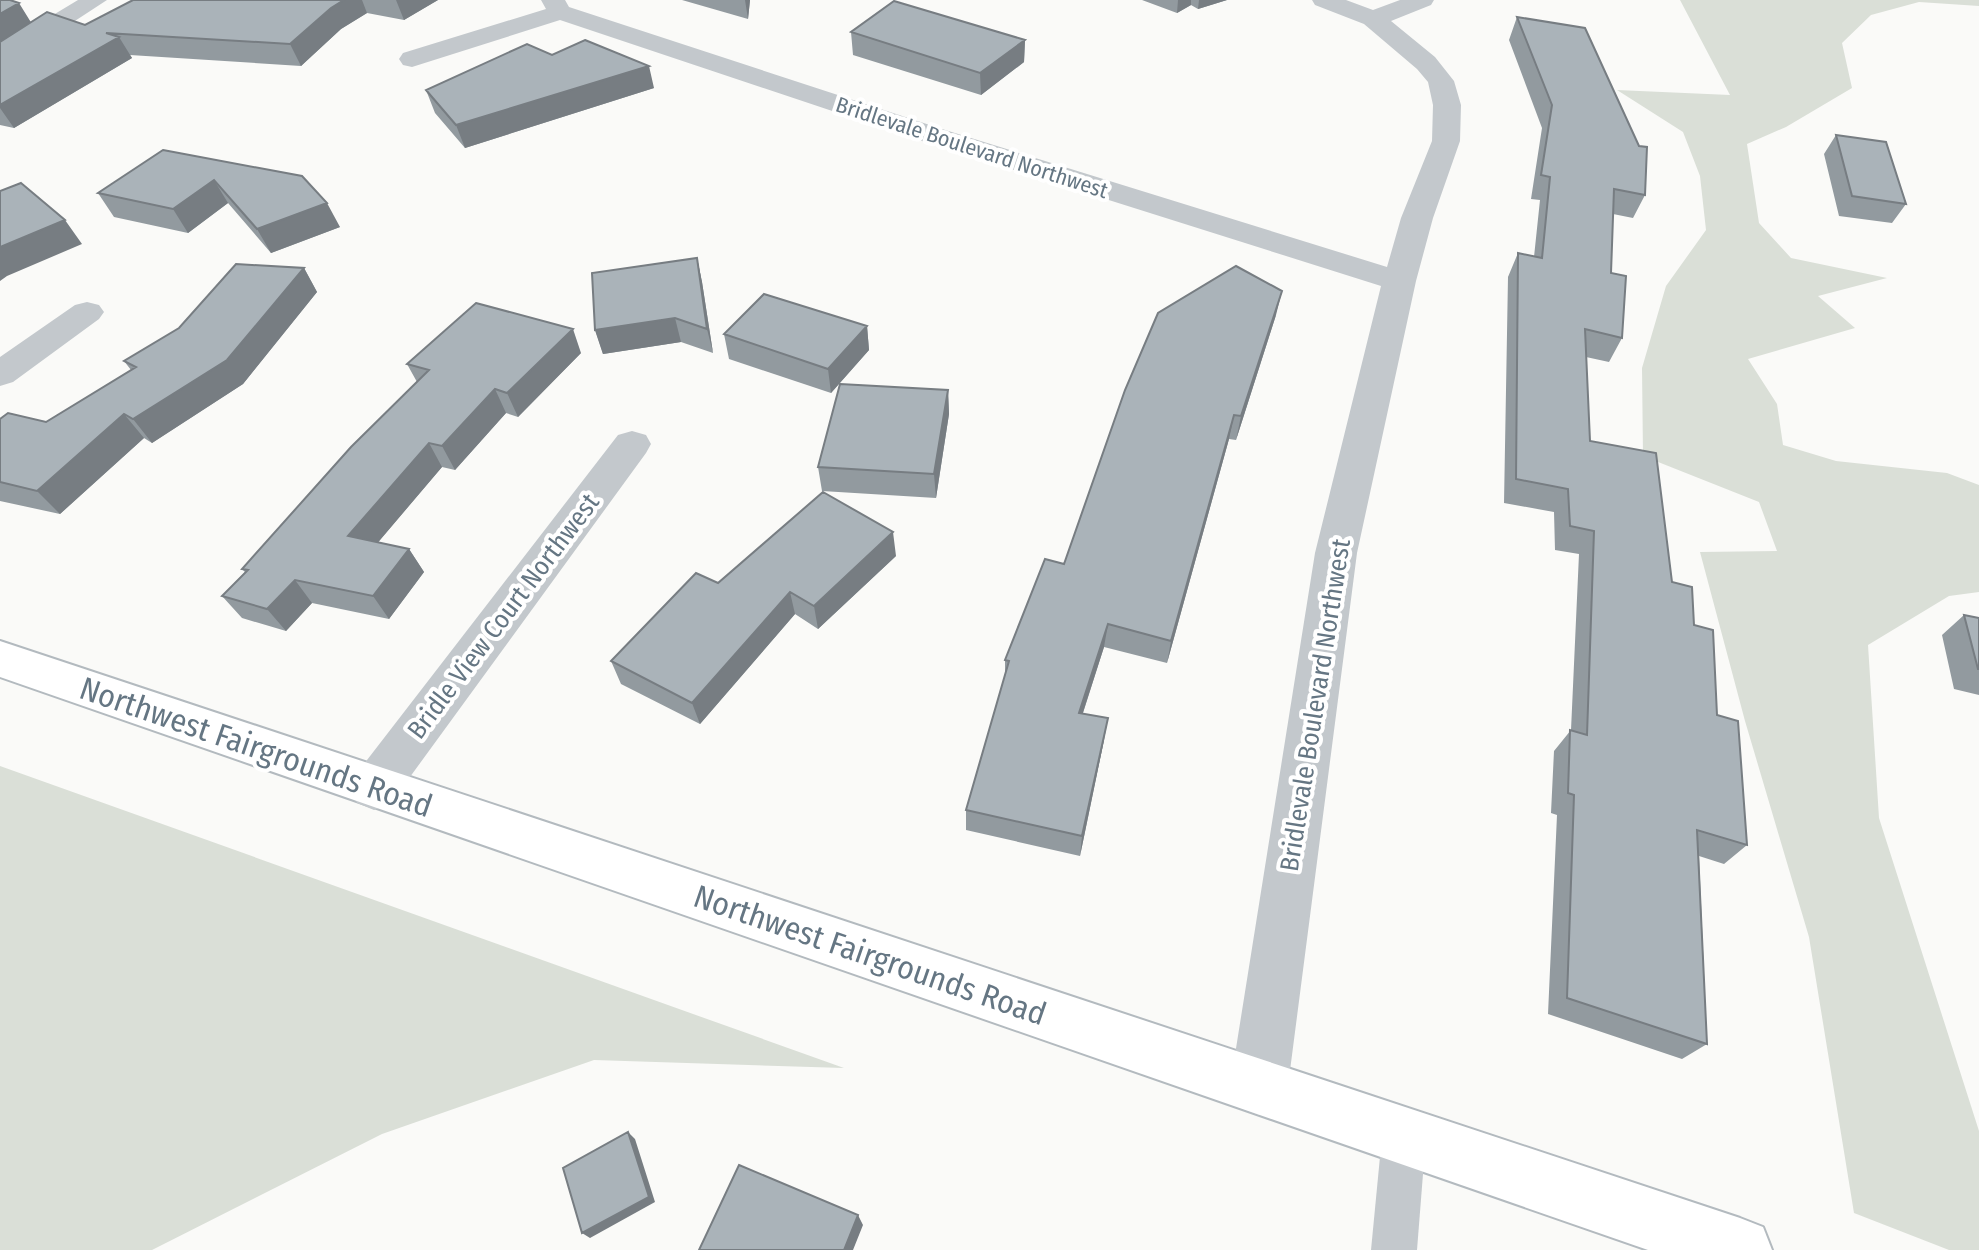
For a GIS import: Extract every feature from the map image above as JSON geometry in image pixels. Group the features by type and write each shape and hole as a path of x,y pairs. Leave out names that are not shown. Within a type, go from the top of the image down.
{"main road":[{"name":"Northwest Fairgrounds Road","path":"0,659 1740,1250"}],"street":[{"path":"0,58 95,0"},
{"name":"Bridlevale Boulevard Northwest","path":"1259,1086 1336,553 1399,281 1417,218 1446,141 1447,105 1441,81 1426,63 1373,19 1324,0"},
{"path":"1373,19 1422,0"},
{"path":"412,59 557,6"},
{"name":"Bridlevale Boulevard Northwest","path":"557,6 932,135 1399,281"},
{"path":"0,374 87,312"},
{"name":"Bridle View Court Northwest","path":"374,788 632,444"}],"lane":[{"path":"1394,1250 1404,1136"}],"shaded area":[{"path":"1680,0 1979,0 1979,6 1919,2 1871,15 1842,43 1852,88 1786,127 1747,144 1759,223 1791,258 1887,278 1818,296 1855,328 1748,359 1777,404 1783,445 1836,461 1947,473 1979,485 1979,592 1949,596 1868,645 1879,818 1979,1131 1979,1250 1949,1250 1854,1213 1809,937 1745,721 1700,552 1777,551 1759,502 1643,456 1642,368 1666,286 1706,230 1700,176 1683,132 1617,90 1730,95"},
{"path":"0,766 844,1068 594,1060 382,1134 152,1250 0,1250"}],"building":[{"path":"0,0 10,0 19,3 0,14"},
{"path":"133,0 344,0 290,44 106,33 119,37 0,105 0,42 47,12 85,25"},
{"path":"894,1 1025,40 980,73 851,32"},
{"path":"1517,17 1585,28 1639,146 1647,147 1645,195 1614,189 1611,273 1626,276 1622,338 1585,329 1590,441 1656,453 1672,582 1692,587 1694,625 1713,630 1717,715 1738,721 1747,845 1697,830 1707,1044 1567,998 1574,795 1568,793 1570,730 1587,735 1594,531 1570,526 1568,489 1516,479 1518,253 1542,258 1550,177 1541,175 1552,105"},
{"path":"585,40 649,66 456,125 426,90 527,44 552,55"},
{"path":"1836,135 1886,142 1906,204 1852,196"},
{"path":"163,150 302,176 327,203 257,229 214,180 173,209 98,193"},
{"path":"21,183 65,220 0,247 0,191"},
{"path":"697,258 707,329 675,318 595,330 592,273"},
{"path":"236,264 304,268 227,360 133,419 124,414 37,491 0,482 0,419 8,413 46,422 136,367 124,361 179,328"},
{"path":"1236,266 1282,291 1241,416 1234,415 1171,641 1108,624 1079,713 1108,718 1082,836 966,810 1009,661 1005,660 1045,559 1064,564 1125,390 1158,313"},
{"path":"764,294 867,326 828,369 724,334"},
{"path":"476,303 573,329 507,393 495,389 442,446 429,443 348,536 409,549 373,596 295,580 267,609 222,596 248,570 242,569 351,447 429,370 407,364"},
{"path":"840,384 948,390 934,474 818,467"},
{"path":"823,492 893,532 814,606 790,592 692,703 611,661 696,573 718,583"},
{"path":"1964,615 1979,618 1979,669 1978,669"},
{"path":"628,1132 649,1197 582,1233 563,1168"},
{"path":"739,1165 858,1215 844,1250 699,1250"}]}
